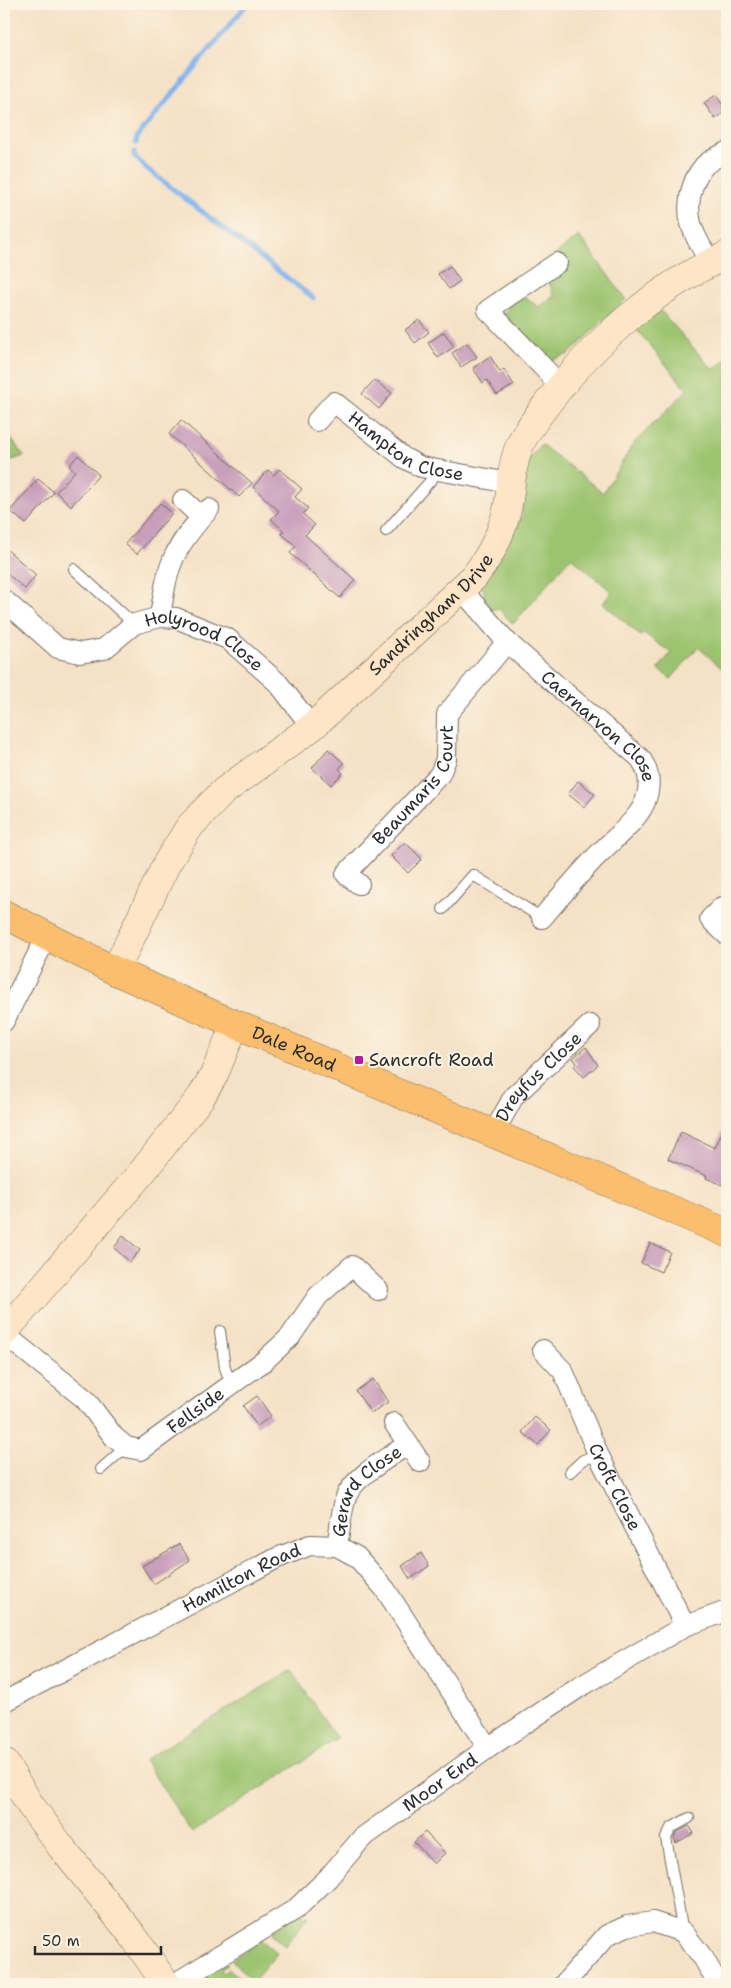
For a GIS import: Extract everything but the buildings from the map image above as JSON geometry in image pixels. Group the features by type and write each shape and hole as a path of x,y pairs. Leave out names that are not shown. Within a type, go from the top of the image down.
{"main road":[{"name":"Dale Road","path":"4,914 115,970 235,1024 727,1233"}],"street":[{"path":"719,259 694,232 690,221 689,200 695,182 704,166 727,152"},
{"name":"Sandringham Drive","path":"115,970 168,862 190,826 224,791 312,727 462,590 485,562 499,537 508,503 510,482 520,446 533,422 561,386 595,348 642,308 719,259"},
{"path":"557,262 488,310 561,386"},
{"name":"Hampton Close","path":"317,421 334,402 404,458 421,467 510,482"},
{"path":"160,617 167,572 174,554 205,513 183,500"},
{"name":"Caernarvon Close","path":"462,590 507,642 640,759 648,770 650,781 646,800 640,812 593,860 542,918"},
{"name":"Holyrood Close","path":"4,600 58,648 80,653 104,648 134,624 160,617 176,618 228,639 278,683 312,727"},
{"name":"Beaumaris Court","path":"353,879 444,768 447,714 507,642"},
{"path":"722,907 710,918 727,935"},
{"path":"4,1021 47,936"},
{"path":"126,1447 114,1437 85,1400 4,1333 143,1172 201,1098 214,1075 235,1024"},
{"name":"Dreyfus Close","path":"493,1134 506,1106 514,1096 590,1025"},
{"name":"Fellside","path":"126,1447 141,1450 264,1361 290,1337 318,1296 352,1266 378,1290"},
{"name":"Croft Close","path":"543,1350 563,1371 598,1454 686,1626"},
{"name":"Gerard Close","path":"394,1423 420,1462"},
{"name":"Gerard Close","path":"337,1546 349,1490 368,1472 408,1444"},
{"name":"Hamilton Road","path":"4,1702 277,1558 310,1545 337,1546 357,1557 385,1589 488,1748"},
{"name":"Moor End","path":"174,1984 296,1909 328,1878 362,1838 488,1748 578,1688 686,1626 727,1611"},
{"path":"4,1762 36,1813 132,1933 166,1984"},
{"path":"564,1984 606,1935 627,1926 653,1922 683,1932 704,1960 718,1984"}],"lane":[{"path":"386,531 439,471"},
{"path":"74,569 134,624"},
{"path":"443,909 473,875 542,918"},
{"path":"220,1331 225,1368 231,1384"},
{"path":"101,1469 126,1447"},
{"path":"570,1472 583,1460 598,1454"},
{"path":"683,1932 666,1838 671,1828 689,1818"}],"green space":[{"path":"579,236 626,299 569,354 544,362 505,314 507,308 521,297 529,299 538,307 554,296 549,282 557,253"},
{"path":"660,310 713,370 727,359 727,673 698,647 671,679 658,669 671,653 644,633 641,636 603,603 612,592 571,557 513,624 499,609 490,609 485,598 483,586 522,516 523,480 528,460 541,444 603,493 634,443 687,390 636,329"},
{"path":"4,429 24,456 4,463"},
{"path":"291,1670 337,1739 192,1833 144,1760"},
{"path":"301,1913 308,1917 285,1946 273,1936 272,1931"},
{"path":"260,1939 277,1953 253,1982 232,1960"},
{"path":"223,1962 228,1965 221,1969 223,1973 229,1969 249,1984 188,1984"}],"waterway":[{"path":"136,143 137,137 247,4"},
{"path":"134,152 134,156 146,168 313,298"}],"place":[{"name":"Sancroft Road","path":"359,1060"}]}
